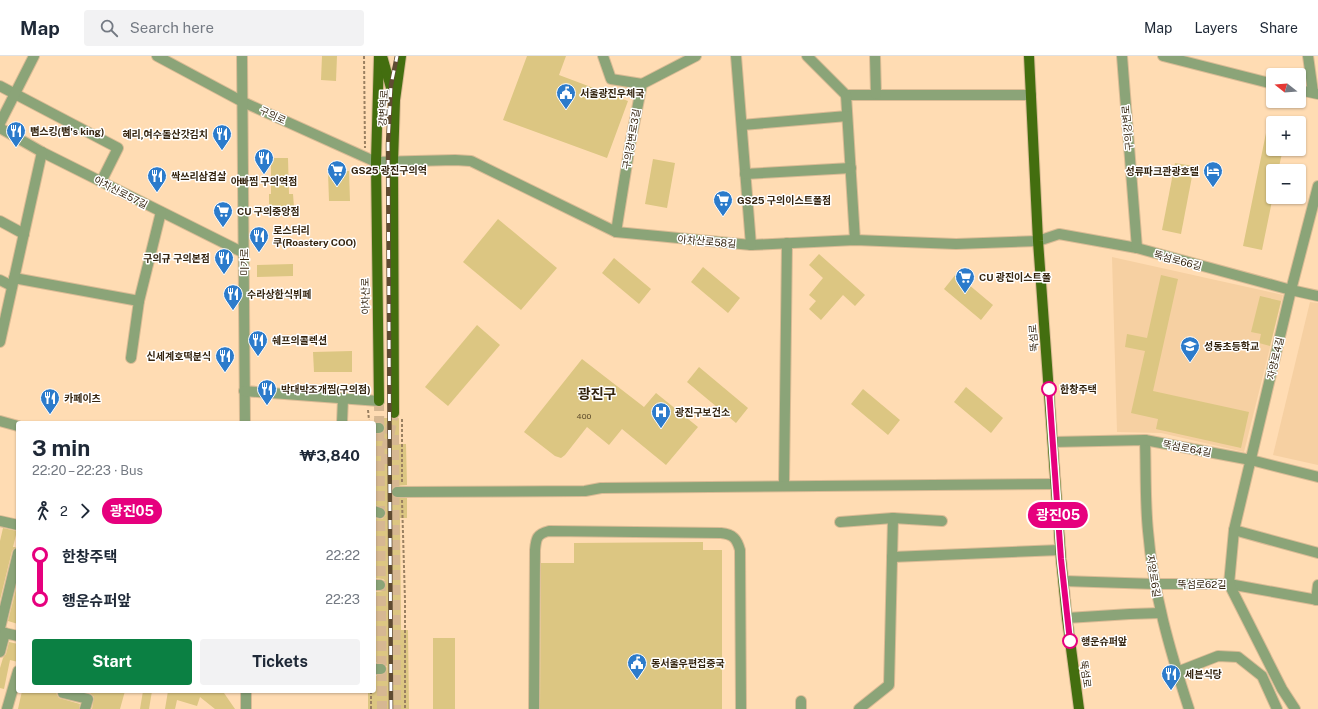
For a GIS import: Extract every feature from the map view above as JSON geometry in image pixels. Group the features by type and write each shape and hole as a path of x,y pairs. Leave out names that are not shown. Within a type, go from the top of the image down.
{"main road":[{"name":"아차산로","path":"379,56 376,162 379,401"},
{"path":"382,56 394,100"},
{"name":"강변역로","path":"393,162 394,100 401,56"},
{"name":"뚝섬로","path":"1029,56 1038,241 1060,550 1079,709"},
{"path":"393,162 393,384 398,413"},
{"path":"379,385 393,384"}],"street":[{"path":"0,123 34,56"},
{"name":"구의로","path":"157,56 243,102 376,162 393,162"},
{"name":"미가로","path":"242,56 244,421"},
{"path":"603,56 611,79 642,84 696,56"},
{"path":"736,56 751,245"},
{"path":"806,56 846,95 855,240"},
{"name":"구의강변로","path":"1122,56 1137,248"},
{"path":"1163,56 1266,82"},
{"path":"1308,56 1315,93"},
{"path":"874,57 876,94"},
{"name":"구의강변로3길","path":"616,232 630,145 642,84"},
{"path":"0,86 118,148 101,182"},
{"path":"846,95 1031,95"},
{"path":"742,125 847,116"},
{"name":"아차산로57길","path":"0,128 42,152 244,253"},
{"path":"0,342 42,152"},
{"name":"아차산로58길","path":"393,162 455,160 471,161 616,232 751,245 855,240 956,244 1038,241"},
{"path":"745,174 851,168"},
{"name":"자양로4길","path":"1229,584 1234,530 1291,290 1318,186"},
{"path":"131,358 139,301 161,212"},
{"path":"0,221 24,234"},
{"name":"뚝섬로66길","path":"1038,241 1059,234 1137,248 1318,296"},
{"path":"784,486 787,243"},
{"path":"0,280 139,301"},
{"name":"아차산로","path":"244,391 379,401"},
{"path":"342,421 343,398"},
{"path":"0,421 16,425"},
{"name":"뚝섬로64길","path":"1053,442 1145,440 1251,460 1318,477"},
{"name":"자양로6길","path":"1145,440 1148,531 1155,584 1161,613 1177,672 1189,709"},
{"path":"400,492 585,491 601,488 1055,484"},
{"path":"859,709 889,685 893,518"},
{"path":"840,522 893,518 942,521"},
{"path":"0,520 16,524"},
{"path":"1234,530 1318,553"},
{"path":"534,709 535,550 537,537 542,533 549,531 721,533 729,534 734,537 738,542 740,550 741,709"},
{"path":"892,557 1060,550"},
{"path":"0,652 2,631 16,563"},
{"name":"뚝섬로62길","path":"1064,582 1229,584 1317,600 1318,585"},
{"path":"1229,584 1282,689 1295,709"},
{"path":"1067,618 1161,613"},
{"path":"2,631 16,635"},
{"path":"1177,672 1218,656 1238,657 1262,676 1277,709"},
{"path":"7,709 16,678"},
{"path":"63,693 88,699 85,709"},
{"path":"246,693 246,709"}],"path":[{"path":"398,413 405,600 405,709"},
{"path":"371,693 371,709"}],"shaded area":[{"name":"성동초등학교","path":"1112,257 1283,295 1244,452 1161,433 1117,432"},
{"path":"1310,302 1318,303 1318,465 1273,455"}],"building":[{"path":"322,56 337,56 336,81 321,80"},
{"name":"서울광진우체국","path":"527,56 566,56 559,75 628,101 607,158 503,120"},
{"path":"1266,133 1266,156 1281,156 1280,164 1266,164 1266,204 1271,204 1262,250 1243,246"},
{"path":"271,158 288,158 289,194 293,194 294,207 269,208 269,194 271,194"},
{"path":"653,159 675,163 667,208 645,204"},
{"path":"1175,163 1194,166 1181,234 1162,230"},
{"path":"349,171 350,201 329,201 328,172"},
{"path":"498,219 557,268 521,310 463,262"},
{"path":"819,254 865,295 855,306 843,295 821,320 809,309 816,301 809,295 823,278 809,265"},
{"path":"614,258 651,289 639,304 602,273"},
{"path":"293,264 293,276 257,277 257,265"},
{"path":"703,267 740,298 728,313 691,282"},
{"path":"956,274 993,305 981,320 944,289"},
{"path":"1161,275 1178,279 1153,391 1249,412 1241,448 1156,429 1158,419 1131,413 1145,351 1125,347 1127,334 1147,338"},
{"path":"1260,296 1281,301 1270,346 1259,343 1261,334 1251,332"},
{"path":"477,325 500,345 448,406 425,387"},
{"path":"352,351 352,372 314,372 313,352"},
{"path":"582,359 644,407 656,393 698,427 666,465 622,429 609,445 587,427 561,458 555,456 524,432"},
{"path":"699,367 748,408 736,423 687,382"},
{"path":"966,387 1003,418 991,433 954,402"},
{"path":"863,389 900,420 888,435 851,404"},
{"path":"374,418 399,418 399,444 406,444 407,485 394,486 391,492 394,498 407,498 407,518 400,518 401,630 408,630 409,709 368,709 368,693 376,693 376,676 384,675 387,669 387,666 384,663 376,662 376,592 383,591 386,582 383,579 376,578 376,518 382,519 386,515 386,512 382,507 376,506 376,434 382,434 385,428 383,423 374,421"},
{"path":"3,528 16,531 13,547 16,547 12,551 0,600 0,541"},
{"name":"동서울우편집중국","path":"703,542 703,550 722,550 722,709 540,709 541,563 574,563 574,543"},
{"path":"16,589 16,623 8,621"},
{"path":"433,638 455,638 455,709 433,709"},
{"path":"9,642 16,644 16,662 10,660 4,689 0,688 0,668"},
{"path":"22,693 56,693 59,698 80,704 79,709 18,709"},
{"path":"90,693 124,693 120,709 92,709 94,697"},
{"path":"143,693 152,693 149,709 140,709"},
{"path":"168,693 224,693 235,709 215,709 200,697 197,706 177,700 175,709 165,709"}],"tunnel":[{"path":"379,401 382,709"},
{"path":"386,464 386,450 394,413"},
{"path":"394,435 396,709"}],"railway":[{"path":"391,709 388,144 391,85 397,56"}],"bus line":[{"name":"광진05","path":"1049,389 1061,559 1070,641"}],"place":[{"name":"서울광진우체국","path":"566,110"},
{"name":"뻠스킹(뻠's king)","path":"16,148"},
{"name":"혜리,여수돌산갓김치","path":"222,151"},
{"name":"아빠찜 구의역점","path":"264,175"},
{"name":"GS25 광진구의역","path":"337,187"},
{"name":"성류파크관광호텔","path":"1213,188"},
{"name":"싹쓰리삼겹살","path":"157,193"},
{"name":"GS25 구의이스트폴점","path":"723,217"},
{"name":"CU 구의중앙점","path":"223,228"},
{"name":"로스터리 쿠(Roastery COO)","path":"259,253"},
{"name":"구의규 구의본점","path":"224,275"},
{"name":"CU 광진이스트폴","path":"965,294"},
{"name":"수라상한식뷔페","path":"233,311"},
{"name":"쉐프의콜렉션","path":"258,357"},
{"name":"성동초등학교","path":"1190,363"},
{"name":"신세계호떡분식","path":"225,373"},
{"name":"한창주택","path":"1049,389"},
{"name":"박대박조개찜(구의점)","path":"267,406"},
{"name":"카페이츠","path":"50,415"},
{"name":"광진구보건소","path":"661,429"},
{"name":"행운슈퍼앞","path":"1070,641"},
{"name":"동서울우편집중국","path":"637,680"},
{"name":"세븐식당","path":"1171,691"}],"district":[{"name":"광진구","path":"597,394"}]}
